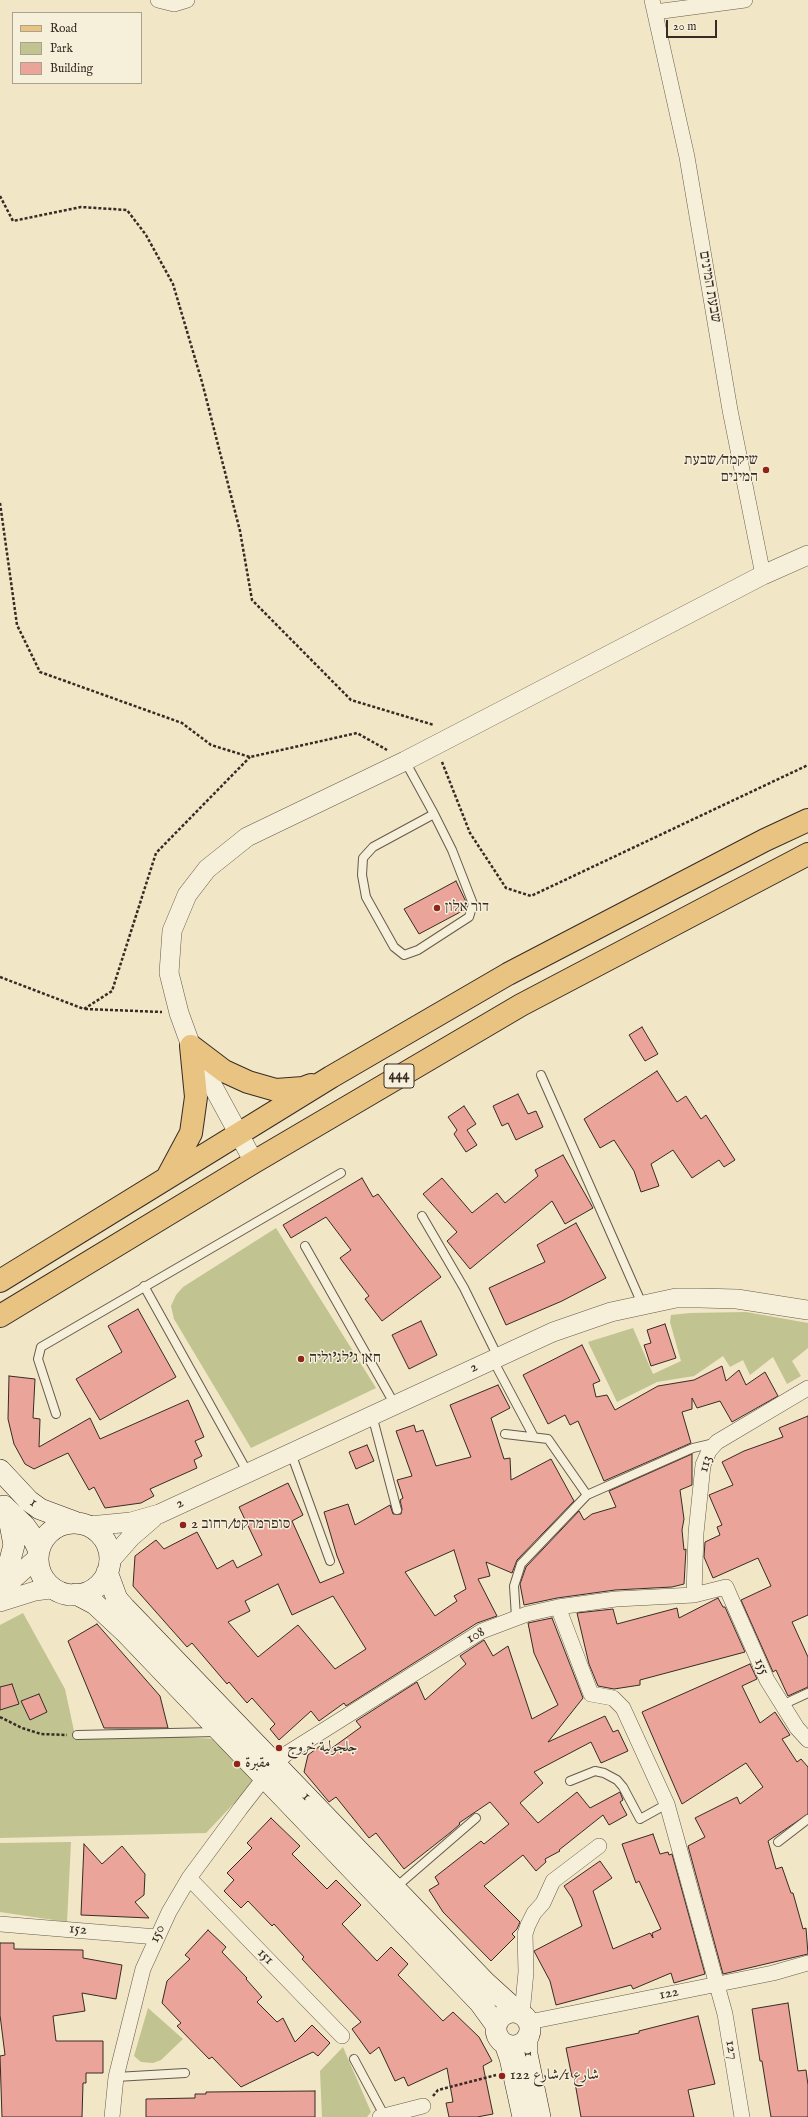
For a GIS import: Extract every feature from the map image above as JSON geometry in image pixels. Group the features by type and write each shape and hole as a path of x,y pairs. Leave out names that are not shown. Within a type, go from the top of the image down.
{"main road":[{"name":"444","path":"0,1281 331,1077 508,974 765,840 808,820"},
{"name":"444","path":"0,1316 254,1162 521,1005 808,854"},
{"path":"191,1046 224,1071 248,1082 276,1090 303,1088 331,1077"},
{"path":"167,1178 191,1133 196,1097 191,1046"},
{"name":"1","path":"0,1470 29,1501 40,1509 82,1524"},
{"path":"0,1582 9,1564 14,1545 10,1524 2,1504"},
{"name":"1","path":"2,1504 24,1525 32,1536 38,1554"},
{"path":"82,1524 101,1535 107,1545 108,1567 98,1586 90,1591 68,1593 48,1584 41,1574 38,1554 48,1534 55,1528 82,1524"},
{"name":"1","path":"108,1567 117,1599 480,2003 496,2025 497,2036 505,2044 513,2070 523,2117"},
{"name":"1","path":"68,1593 91,1602 106,1613 221,1732 270,1771 394,1888 524,2022 528,2054 540,2117"},
{"path":"496,2025 504,2014 524,2022 516,2046 505,2044"}],"street":[{"path":"158,0 174,4 188,0"},
{"path":"653,6 745,0"},
{"name":"שבעת המינים","path":"653,6 687,156 730,410 763,575"},
{"path":"254,1162 191,1046 178,1013 169,973 172,931 187,895 207,869 247,837 405,760 763,575 808,556"},
{"name":"2","path":"82,1524 131,1522 159,1514 553,1332 611,1312 642,1304 676,1298 738,1299 808,1310"},
{"name":"113","path":"694,1595 696,1533 703,1465 709,1451 717,1442 808,1388"},
{"name":"2","path":"108,1567 131,1537 159,1514"},
{"path":"0,1591 38,1554"},
{"name":"108","path":"270,1771 286,1754 302,1743 482,1632 516,1617 558,1607 616,1599 694,1595 726,1587"},
{"name":"155","path":"726,1587 766,1680 797,1728 808,1740"},
{"path":"0,1602 35,1591 50,1589 68,1593"},
{"name":"127","path":"558,1607 591,1694 613,1698 623,1708 667,1804 717,1984 729,2037 742,2117"},
{"name":"150","path":"112,2117 116,2077 141,1977 157,1937 169,1912 189,1878 270,1771"},
{"path":"524,2022 526,1972 525,1934 528,1924 534,1913 543,1903 553,1881 599,1846"},
{"name":"151","path":"189,1878 342,2036"},
{"name":"152","path":"0,1924 157,1937"},
{"name":"122","path":"524,2022 773,1973 808,1964"},
{"path":"382,2116 423,2106"}],"lane":[{"path":"405,760 434,814 452,850 473,904 469,917 418,950 404,955 394,947 366,897 362,875 363,858 373,847 434,814"},
{"path":"541,1076 642,1304"},
{"path":"56,1414 38,1359 41,1347 341,1172"},
{"path":"422,1216 464,1288 496,1359 534,1437"},
{"path":"306,1246 395,1405"},
{"path":"144,1286 248,1473"},
{"path":"372,1415 397,1510"},
{"path":"505,1434 548,1439 587,1494"},
{"path":"516,1617 514,1586 521,1564 587,1494 693,1448 717,1442"},
{"path":"291,1453 330,1561"},
{"path":"782,1705 808,1693"},
{"path":"77,1736 221,1732"},
{"path":"570,1781 595,1771 604,1772 617,1780 623,1787 640,1819 667,1804"},
{"path":"394,1888 476,1818"},
{"path":"778,1842 808,1820"},
{"path":"354,2059 382,2116"},
{"path":"116,2077 185,2072"}],"path":[{"path":"0,196 13,221 81,207 126,210 146,235 173,284 202,382 240,531 252,600 351,700 458,732"},
{"path":"0,503 17,625 40,672 182,723 211,744 250,757 357,733 405,760"},
{"path":"435,744 470,833 506,888 531,896 808,765"},
{"path":"84,1009 112,991 156,853 250,757"},
{"path":"0,977 84,1009 178,1013"},
{"path":"0,1717 42,1734 77,1736"},
{"path":"423,2106 438,2090 513,2070"}],"green space":[{"path":"276,1228 376,1388 251,1448 174,1319 171,1306 176,1295 183,1287"},
{"path":"746,1312 808,1323 808,1348 792,1361 801,1376 787,1384 773,1357 750,1375 743,1360 730,1367 723,1356 694,1376 657,1382 617,1402 588,1342 633,1328 653,1374 681,1361 670,1322 671,1315 690,1313"},
{"path":"23,1613 65,1689 74,1731 217,1739 256,1780 206,1833 0,1838 0,1625"},
{"path":"71,1842 67,1922 0,1912 0,1843"},
{"path":"148,2008 183,2039 161,2060 153,2063 141,2062 134,2056"},
{"path":"343,2047 371,2112 367,2117 322,2117 320,2071"}],"building":[{"name":"דור אלון","path":"456,881 467,904 466,909 419,934 404,909"},
{"path":"642,1027 658,1054 645,1061 629,1035"},
{"path":"657,1071 677,1102 686,1096 701,1119 706,1115 735,1160 724,1167 719,1160 692,1178 673,1150 651,1164 659,1186 641,1192 634,1171 614,1140 600,1148 584,1119"},
{"path":"518,1094 528,1114 536,1111 543,1127 516,1140 508,1123 502,1126 493,1106"},
{"path":"464,1106 476,1124 467,1130 477,1145 466,1152 454,1134 457,1130 448,1117"},
{"path":"563,1155 593,1208 565,1224 552,1201 470,1269 447,1241 457,1232 423,1194 442,1178 472,1213 497,1193 505,1203 538,1176 535,1170"},
{"path":"362,1178 373,1197 378,1194 441,1277 382,1321 365,1299 369,1296 340,1258 351,1250 326,1217 291,1238 283,1225"},
{"path":"576,1223 606,1278 562,1301 506,1325 489,1288 545,1262 537,1245"},
{"path":"138,1309 176,1377 100,1420 76,1379 122,1352 108,1326"},
{"path":"421,1321 437,1355 409,1369 392,1335"},
{"path":"665,1324 676,1358 651,1366 644,1345 651,1343 647,1330"},
{"path":"582,1345 600,1381 593,1384 596,1397 607,1395 615,1410 658,1386 694,1380 722,1366 726,1381 739,1370 746,1385 765,1372 778,1396 732,1422 720,1401 697,1408 692,1398 692,1409 682,1412 691,1443 604,1481 578,1421 570,1425 565,1415 548,1424 523,1375"},
{"path":"9,1376 35,1379 33,1418 40,1419 39,1447 90,1418 100,1439 188,1400 204,1437 195,1441 202,1456 194,1460 197,1468 150,1489 154,1496 141,1503 105,1508 94,1487 89,1490 68,1453 34,1469 25,1464 14,1444 8,1419"},
{"path":"498,1385 510,1408 491,1418 504,1459 510,1458 511,1480 551,1459 574,1501 517,1560 512,1573 486,1562 490,1576 478,1579 497,1616 477,1623 346,1706 344,1703 319,1721 311,1711 279,1740 270,1729 275,1724 252,1698 247,1703 229,1682 227,1684 192,1643 187,1647 133,1586 135,1556 156,1540 164,1549 197,1532 217,1569 233,1560 237,1568 262,1555 239,1507 288,1483 303,1515 292,1521 320,1583 344,1573 337,1556 324,1512 348,1504 355,1525 390,1505 393,1514 401,1514 402,1509 400,1500 403,1498 397,1480 412,1476 396,1431 414,1425 416,1432 423,1430 436,1466 471,1457 450,1405","holes":["454,1550 466,1589 454,1596 457,1601 435,1616 405,1572","278,1584 292,1615 333,1596 366,1649 335,1669 298,1625 258,1657 228,1622 250,1611 245,1601"]},
{"path":"808,1416 808,1615 792,1622 808,1657 808,1687 788,1696 776,1670 773,1672 741,1600 771,1586 758,1558 713,1578 704,1557 705,1542 720,1535 717,1527 722,1525 709,1495 733,1485 722,1462 744,1451 783,1437 779,1428"},
{"path":"367,1445 374,1461 356,1469 349,1452"},
{"path":"692,1454 692,1485 680,1490 684,1519 682,1530 684,1550 686,1549 684,1584 672,1587 615,1590 557,1598 524,1605 520,1584 526,1567 579,1511 584,1520 592,1514 616,1507 609,1491"},
{"path":"718,1598 723,1607 725,1607 745,1652 640,1680 640,1685 614,1689 598,1686 589,1664 577,1613 613,1609 617,1624 677,1608 679,1618"},
{"path":"552,1618 583,1698 548,1742 605,1716 613,1732 618,1730 628,1751 601,1763 591,1742 534,1772 543,1783 520,1803 538,1823 577,1792 590,1808 620,1792 623,1800 620,1802 627,1815 609,1825 603,1815 559,1850 560,1851 545,1859 546,1862 536,1871 523,1855 484,1886 520,1922 517,1929 512,1934 515,1937 491,1961 443,1912 429,1890 439,1884 435,1877 481,1841 484,1844 509,1824 490,1802 459,1823 460,1824 451,1832 404,1869 376,1833 369,1838 336,1797 329,1802 304,1772 308,1755 320,1746 325,1753 361,1727 356,1721 417,1682 425,1700 466,1664 460,1656 484,1640 493,1656 508,1646 532,1719 558,1705 534,1653 528,1623"},
{"path":"97,1624 160,1696 168,1728 104,1728 68,1641"},
{"path":"750,1664 757,1679 742,1686 760,1723 775,1712 790,1735 782,1739 797,1762 801,1759 808,1767 808,1814 768,1841 776,1869 782,1867 791,1893 793,1893 803,1929 806,1928 808,1954 723,1974 688,1846 705,1837 695,1818 737,1797 740,1804 763,1787 746,1763 682,1804 642,1712"},
{"path":"12,1684 19,1704 0,1710 0,1687"},
{"path":"39,1694 47,1712 30,1720 21,1701"},
{"path":"271,1818 300,1846 292,1854 327,1889 336,1880 361,1905 342,1924 377,1961 391,1947 408,1964 398,1975 443,2021 453,2012 479,2037 492,2061 483,2066 493,2114 477,2117 449,2117 446,2103 453,2102 447,2068 408,2086 404,2077 395,2081 379,2047 370,2054 352,2029 361,2022 302,1959 304,1957 274,1924 272,1926 248,1901 241,1908 224,1891 234,1880 227,1873 252,1848 247,1843"},
{"path":"653,1834 660,1854 668,1852 669,1855 672,1854 705,1974 674,1983 671,1973 633,1989 631,1985 556,2005 550,1981 534,1951 582,1926 572,1898 564,1886 600,1861 612,1878 593,1891 613,1949 650,1933 653,1938 652,1933 661,1929 639,1881 636,1883 622,1844"},
{"path":"84,1844 102,1864 122,1846 145,1874 144,1895 135,1902 149,1918 81,1915"},
{"path":"208,1930 226,1947 222,1952 247,1978 246,1979 262,1997 257,2002 277,2022 283,2018 295,2042 312,2025 330,2043 318,2056 313,2052 241,2087 212,2057 209,2059 177,2026 181,2023 162,2003 167,1981 190,1959 185,1955"},
{"path":"0,1943 14,1943 14,1949 83,1950 83,1958 122,1965 116,1999 82,1993 85,2011 53,2016 56,2041 103,2041 103,2073 86,2073 86,2083 83,2083 82,2117 2,2117 0,2056 5,2055 0,2015"},
{"path":"788,2003 798,2071 806,2070 808,2085 808,2117 771,2117 762,2061 760,2061 752,2009"},
{"path":"698,2016 715,2084 688,2090 694,2117 581,2117 574,2077 572,2077 566,2048 639,2033 639,2031"},
{"path":"315,2091 315,2117 146,2117 146,2099 195,2098 195,2094 206,2094 206,2092"}],"place":[{"name":"שיקמה/שבעת המינים","path":"766,470"},
{"name":"דור אלון","path":"437,908"},
{"name":"חאן ג'לג'וליה","path":"301,1359"},
{"name":"סופרמרקט/רחוב 2","path":"183,1525"},
{"name":"جلجولية خروج","path":"279,1748"},
{"name":"مقبرة","path":"237,1764"},
{"name":"شارع 1/شارع 122","path":"502,2076"}]}
